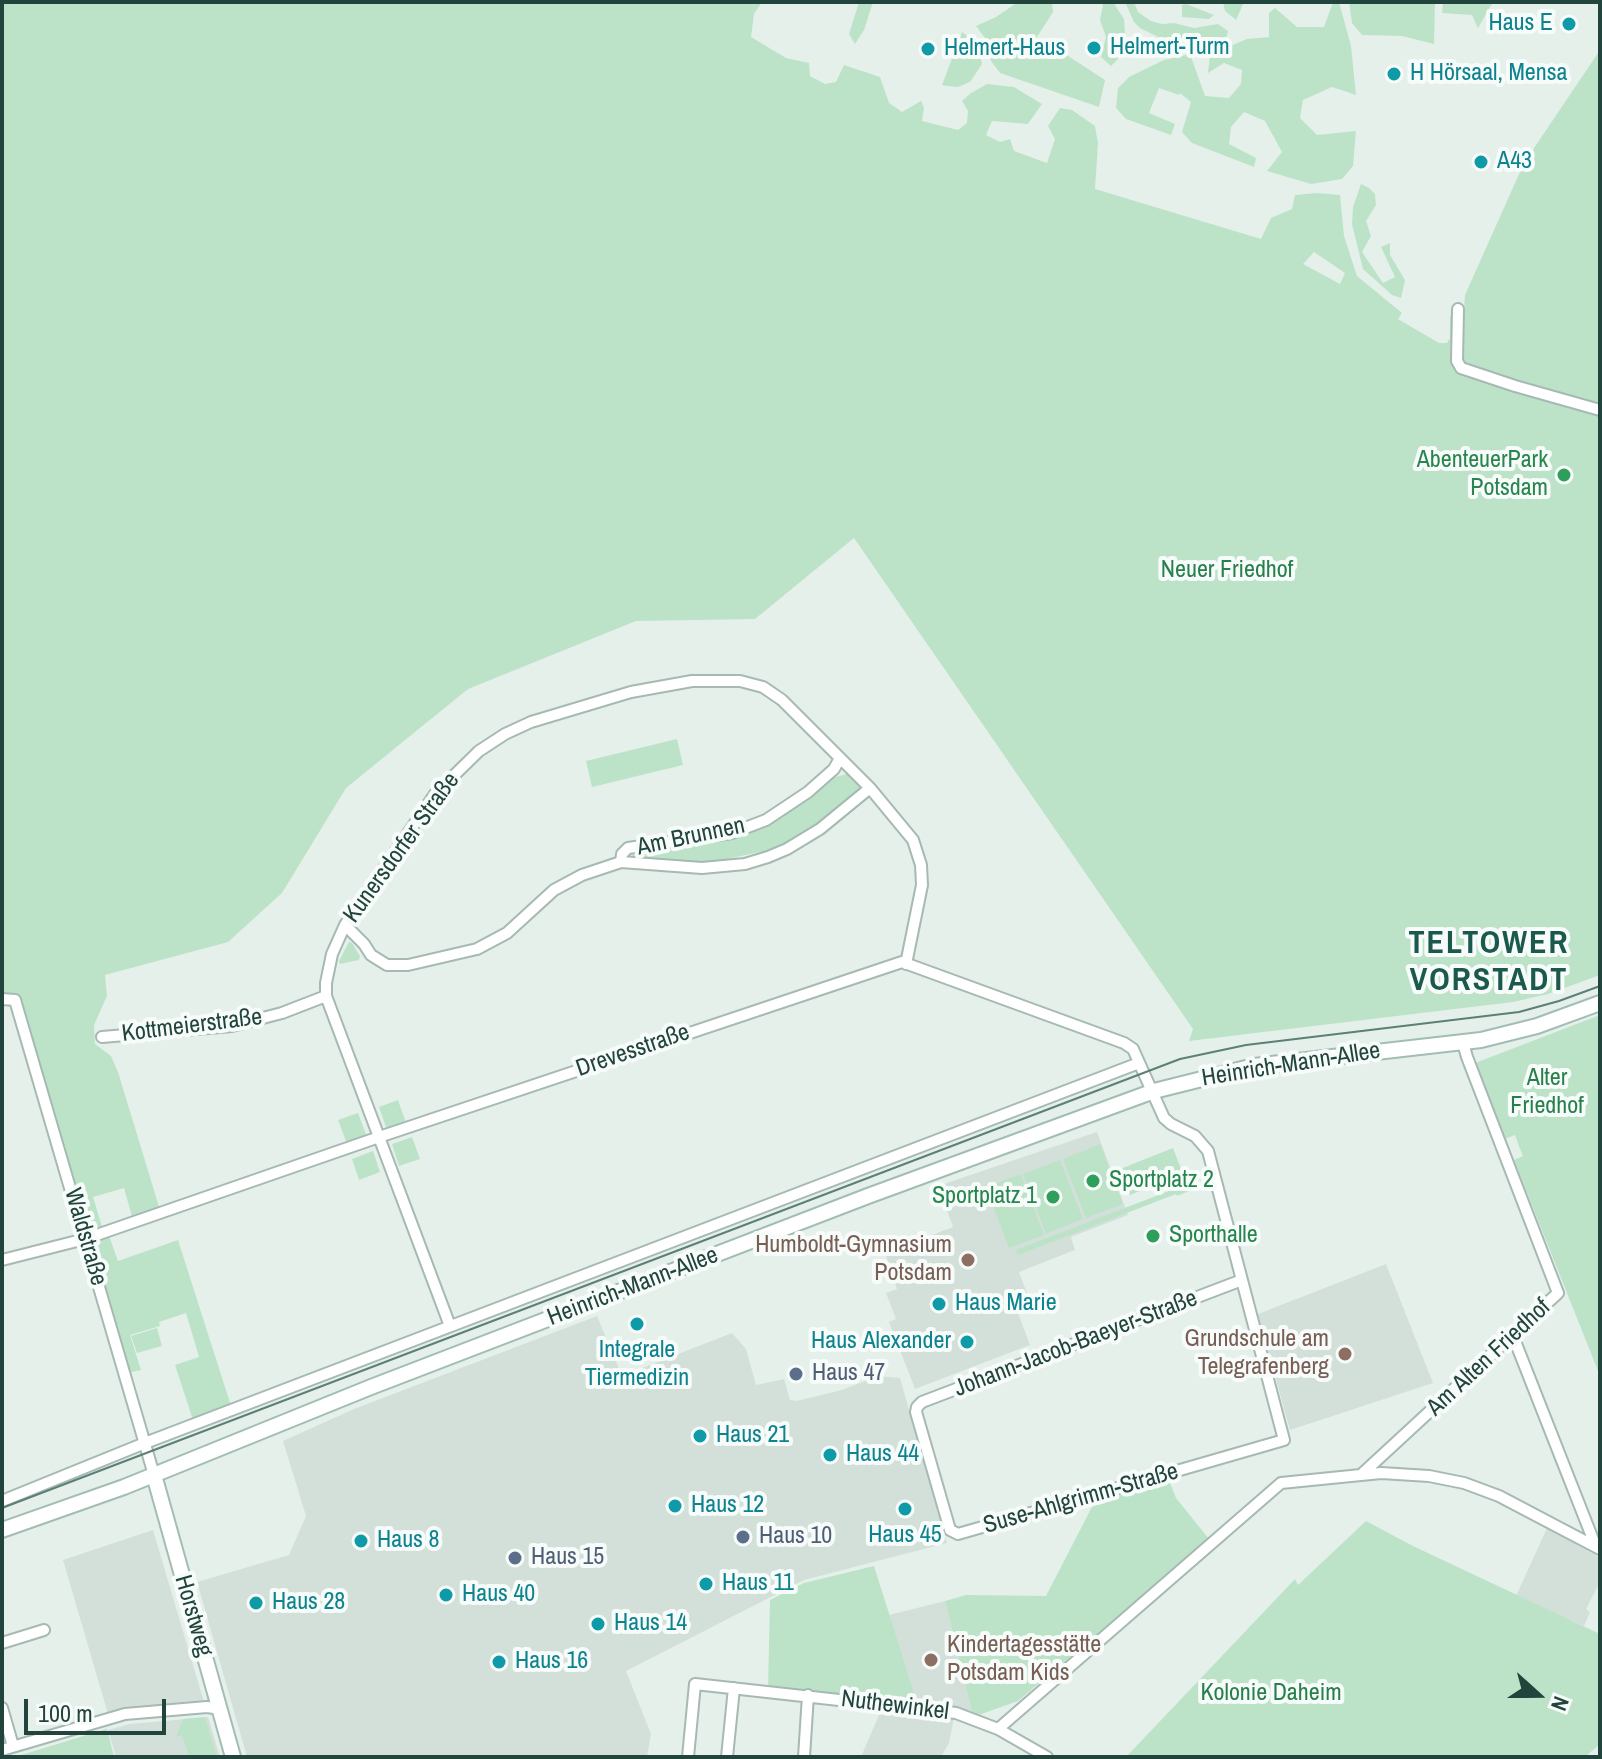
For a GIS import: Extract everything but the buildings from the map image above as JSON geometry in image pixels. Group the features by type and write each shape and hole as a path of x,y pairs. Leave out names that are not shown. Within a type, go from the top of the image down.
{"main road":[{"name":"Heinrich-Mann-Allee","path":"2,1530 154,1475 371,1387 910,1180 1154,1091 1254,1066 1463,1043 1514,1033 1600,1003"},
{"name":"Horstweg","path":"154,1475 233,1757"}],"street":[{"path":"1458,309 1457,361 1461,368 1600,410"},
{"name":"Kunersdorfer Straße","path":"450,1326 326,996 326,983 332,954 345,925 444,784 479,751 531,722 641,690 692,681 740,681 772,692 870,788 908,833 916,848 922,885 906,964"},
{"name":"Am Brunnen","path":"621,862 622,854 628,848 732,833 766,820 808,792 834,769 840,758"},
{"name":"Am Brunnen","path":"345,925 375,960 387,965 408,965 485,945 507,933 544,898 568,881 621,862 702,868 745,864 768,857 820,829 870,788"},
{"name":"Drevesstraße","path":"2,1260 85,1239 896,962 906,964"},
{"path":"906,964 1124,1043 1133,1049 1164,1118 1195,1136 1208,1151 1242,1280"},
{"name":"Kottmeierstraße","path":"102,1037 232,1026 282,1013 326,996"},
{"name":"Waldstraße","path":"2,999 15,1000 154,1475"},
{"name":"Am Alten Friedhof","path":"1363,1473 1558,1293 1463,1043"},
{"name":"Heinrich-Mann-Allee","path":"2,1501 145,1443 1139,1063"},
{"name":"Johann-Jacob-Baeyer-Straße","path":"916,1412 922,1402 1242,1280"},
{"name":"Suse-Ahlgrimm-Straße","path":"916,1412 950,1530 958,1534 1284,1440 1242,1280"},
{"path":"1513,1336 1598,1548"},
{"path":"998,1729 1281,1483 1363,1473 1429,1476 1464,1483 1499,1496 1598,1548"},
{"path":"2,1643 44,1630"},
{"name":"Nuthewinkel","path":"688,1757 695,1684 946,1711 974,1718 1047,1757"},
{"path":"727,1757 734,1688"},
{"path":"804,1757 808,1695"},
{"path":"2,1708 7,1748 125,1714 207,1707 221,1709"}],"shaded area":[{"name":"Humboldt-Gymnasium Potsdam","path":"1097,1132 1128,1215 1071,1237 1075,1250 1019,1272 1028,1296 1014,1302 1030,1345 915,1389 889,1322 896,1319 886,1293 897,1289 885,1253 953,1227 938,1186"},
{"name":"Grundschule am Telegrafenberg","path":"1386,1264 1433,1383 1290,1430 1258,1314"},
{"path":"597,1316 622,1376 732,1333 746,1349 756,1385 784,1379 790,1400 842,1390 878,1376 900,1378 947,1543 804,1580 626,1671 651,1734 647,1757 247,1757 197,1582 289,1555 306,1516 283,1441 354,1409"},
{"path":"1547,1528 1600,1558 1600,1582 1586,1609 1590,1612 1584,1626 1516,1596"},
{"path":"153,1530 204,1702 124,1708 108,1714 63,1560"},
{"name":"Kindertagesstätte Potsdam Kids","path":"945,1601 973,1717 918,1705 889,1615"},
{"path":"882,1708 954,1718 949,1743 941,1757 861,1757"},
{"path":"208,1717 220,1757 116,1757 108,1730 130,1724"}],"green space":[{"name":"Neuer Friedhof","path":"2,2 762,2 754,14 751,37 786,58 809,63 810,76 825,84 836,82 844,65 880,77 889,103 902,112 921,101 924,108 922,121 958,130 967,123 968,111 962,101 971,93 987,84 1014,87 1042,104 1028,124 992,121 986,135 1000,142 1010,139 1014,151 1047,163 1055,139 1048,126 1060,108 1072,110 1095,126 1098,143 1095,189 1261,239 1271,218 1292,209 1295,195 1340,195 1344,236 1357,276 1402,313 1398,319 1439,343 1447,343 1450,338 1450,316 1456,316 1457,309 1464,309 1465,295 1524,163 1600,50 1600,975 1548,994 1513,1002 1189,1041 1193,1029 854,538 755,619 636,621 468,689 346,788 282,893 228,942 105,975 107,996 94,1025 95,1044 111,1056 118,1072 160,1210 133,1220 124,1188 93,1197 103,1230 86,1237 19,999 2,997","holes":["1314,252 1345,273 1340,284 1303,264"]},
{"path":"859,2 873,2 864,30 855,44 849,34"},
{"path":"1018,2 1052,2 1053,12 1035,40 1038,47 1062,52 1105,80 1099,107 1000,73 991,61 985,38 976,26"},
{"path":"1099,2 1113,2 1124,19 1125,33 1117,60 1111,66 1101,57 1106,37 1100,20 1103,5"},
{"path":"1125,2 1134,2 1138,12 1162,24 1174,23 1194,28 1218,24 1228,31 1226,40 1207,45 1168,42 1140,28"},
{"path":"1223,2 1244,2 1236,20 1225,11"},
{"path":"1333,2 1339,2 1351,46 1356,95 1332,87 1303,100 1300,118 1317,135 1356,131 1353,166 1342,179 1311,184 1267,171 1282,152 1265,121 1244,112 1231,127 1229,144 1256,158 1254,167 1192,143 1182,132 1191,102 1180,93 1159,88 1149,113 1175,124 1171,135 1126,119 1116,108 1118,88 1129,77 1164,60 1190,54 1205,96 1229,98 1241,84 1242,70 1224,63 1208,73 1210,54 1247,39 1269,37 1269,13 1275,8 1297,27 1324,27"},
{"path":"1349,2 1435,2 1434,44 1402,36 1362,35 1352,23"},
{"path":"1443,2 1493,2 1478,28 1472,15 1442,13"},
{"path":"1182,5 1214,15 1209,19 1182,17"},
{"path":"962,32 977,43 982,64 970,82 958,87 942,85"},
{"path":"1361,184 1375,194 1376,205 1366,221 1371,236 1362,252 1383,283 1395,277 1381,247 1390,243 1390,255 1405,280 1401,298 1392,295 1363,269 1352,224 1353,207"},
{"path":"677,739 683,765 592,787 586,761"},
{"path":"847,774 859,783 860,791 819,826 784,847 703,864 633,860 632,852 736,836 800,802 835,777"},
{"path":"349,942 360,956 359,960 340,964 339,961"},
{"name":"Alter Friedhof","path":"1600,1015 1600,1376 1514,1160 1523,1156 1515,1135 1505,1139 1475,1063"},
{"path":"398,1100 406,1123 387,1130 379,1107"},
{"path":"358,1113 367,1137 347,1144 338,1120"},
{"path":"412,1137 420,1159 399,1166 392,1144"},
{"name":"Sportplatz 2","path":"1100,1144 1123,1204 1086,1218 1063,1159"},
{"path":"1173,1148 1183,1174 1130,1195 1120,1169"},
{"path":"373,1151 380,1172 359,1180 352,1159"},
{"name":"Sportplatz 1","path":"1060,1160 1083,1219 1046,1234 1023,1174"},
{"path":"1021,1174 1044,1235 1009,1248 986,1187"},
{"path":"1185,1181 1189,1191 1018,1255 1016,1250 1174,1189 1173,1186"},
{"path":"108,1233 118,1261 178,1240 231,1406 193,1420 175,1365 199,1357 186,1313 159,1322 160,1326 130,1335 141,1370 127,1373 86,1240"},
{"path":"157,1328 162,1346 137,1353 131,1336"},
{"path":"1168,1478 1176,1498 1209,1539 1018,1701 973,1717 945,1601 966,1595 1046,1596 1094,1503"},
{"name":"Kolonie Daheim","path":"1366,1521 1600,1634 1600,1744 1585,1757 1126,1757 1295,1579 1298,1585"},
{"path":"874,1566 918,1705 768,1689 770,1600 804,1583"},
{"path":"205,1717 217,1757 189,1757 182,1735 176,1737 183,1719"},
{"path":"106,1729 114,1757 15,1757"}],"tram line":[{"path":"2,1508 1180,1059 1246,1045 1519,1012 1600,986"}],"place":[{"name":"Haus E","path":"1569,24"},
{"name":"Helmert-Turm","path":"1094,48"},
{"name":"Helmert-Haus","path":"928,49"},
{"name":"H Hörsaal, Mensa","path":"1394,74"},
{"name":"A43","path":"1481,162"},
{"name":"AbenteuerPark Potsdam","path":"1564,475"},
{"name":"Sportplatz 2","path":"1093,1181"},
{"name":"Sportplatz 1","path":"1053,1197"},
{"name":"Sporthalle","path":"1153,1236"},
{"name":"Humboldt-Gymnasium Potsdam","path":"968,1260"},
{"name":"Haus Marie","path":"939,1304"},
{"name":"Integrale Tiermedizin","path":"637,1324"},
{"name":"Haus Alexander","path":"967,1342"},
{"name":"Grundschule am Telegrafenberg","path":"1345,1354"},
{"name":"Haus 47","path":"796,1374"},
{"name":"Haus 21","path":"700,1436"},
{"name":"Haus 44","path":"830,1455"},
{"name":"Haus 12","path":"675,1506"},
{"name":"Haus 45","path":"905,1509"},
{"name":"Haus 10","path":"743,1537"},
{"name":"Haus 8","path":"361,1541"},
{"name":"Haus 15","path":"515,1558"},
{"name":"Haus 11","path":"706,1584"},
{"name":"Haus 40","path":"446,1595"},
{"name":"Haus 28","path":"256,1603"},
{"name":"Haus 14","path":"598,1624"},
{"name":"Kindertagesstätte Potsdam Kids","path":"931,1660"},
{"name":"Haus 16","path":"499,1662"}],"district":[{"name":"TELTOWER VORSTADT","path":"1489,962"}]}
